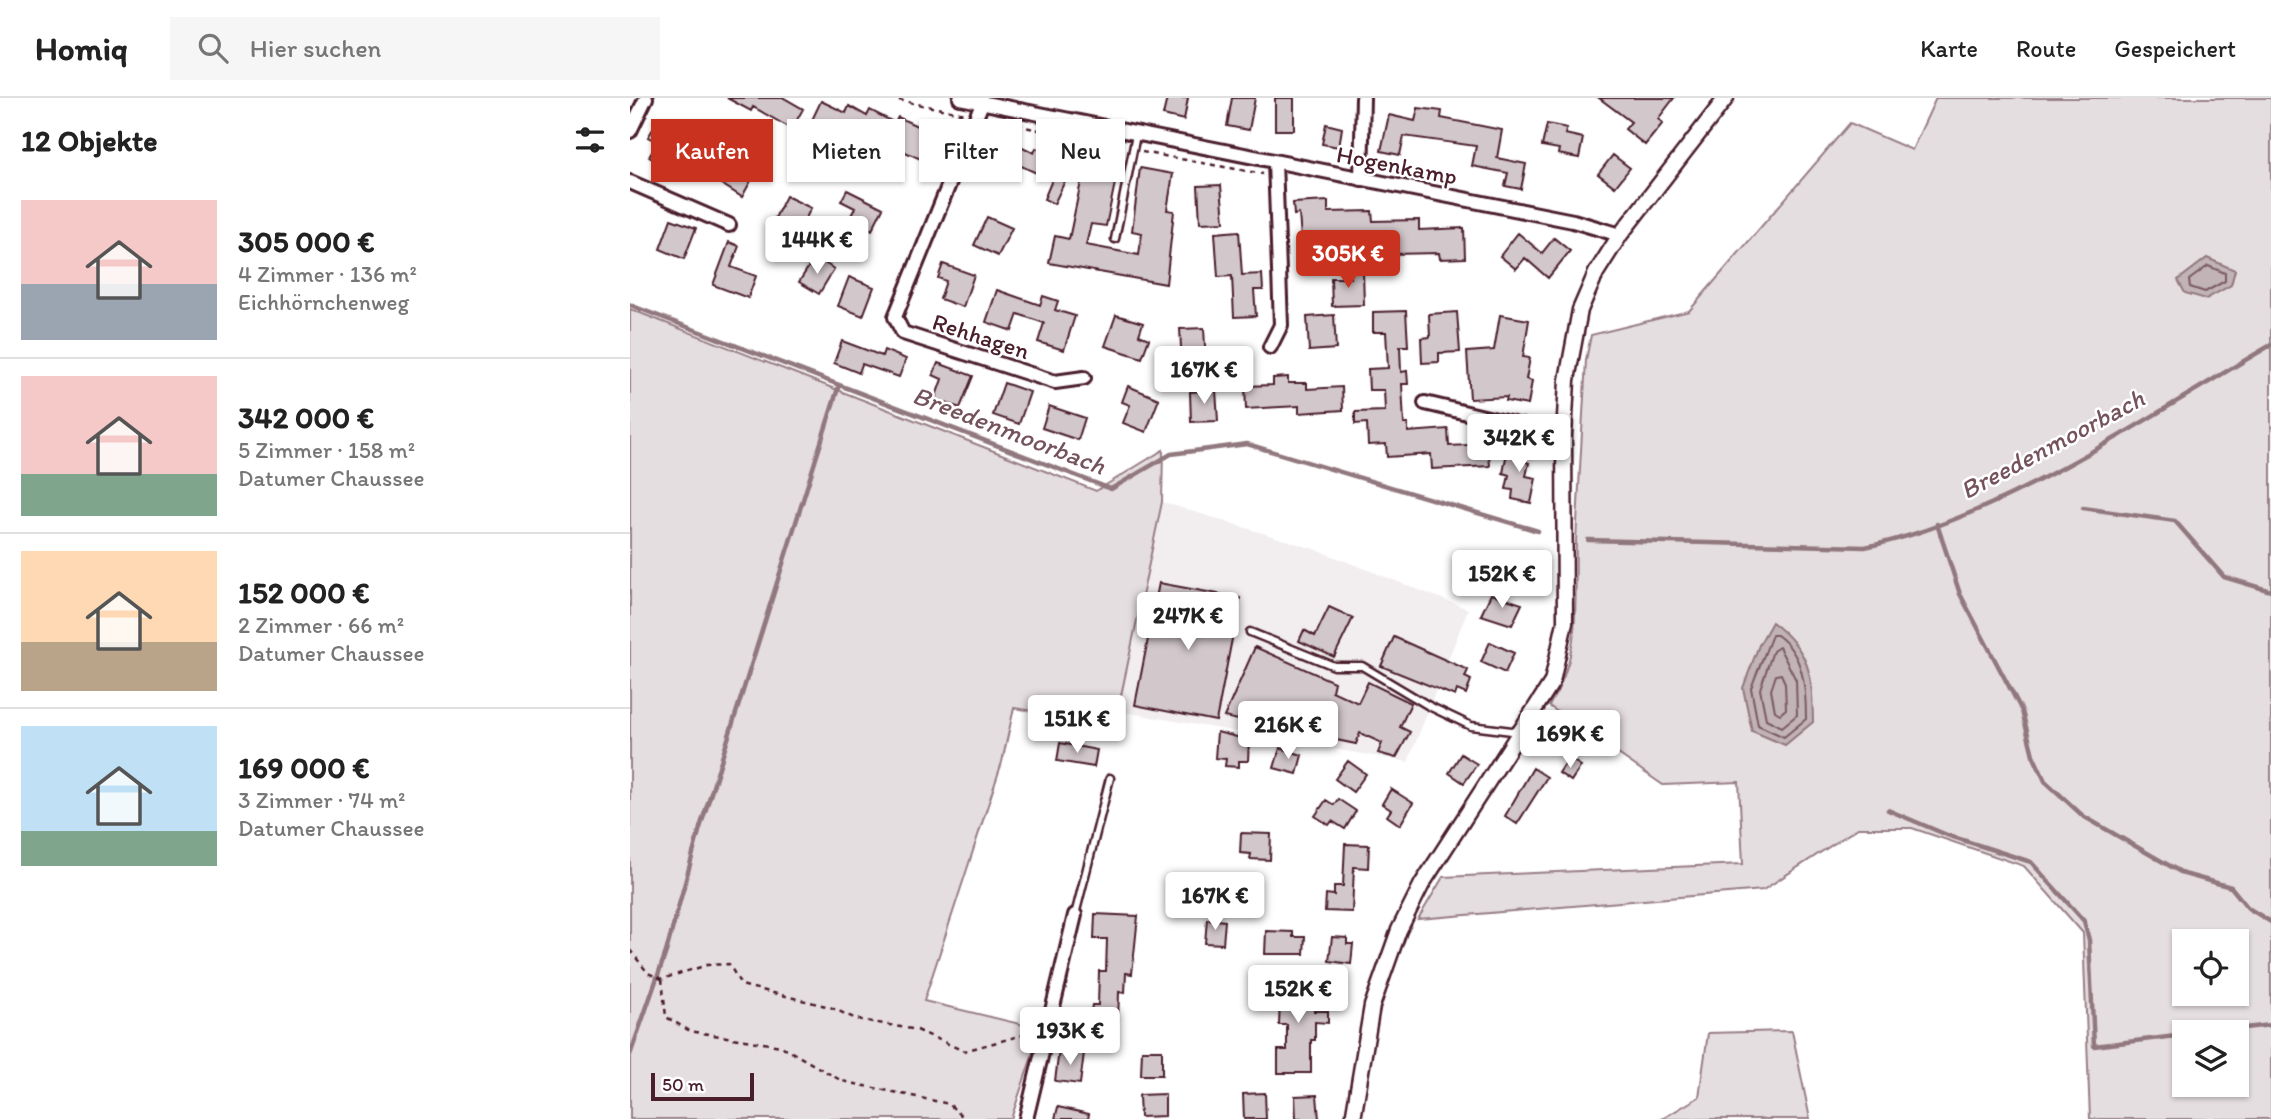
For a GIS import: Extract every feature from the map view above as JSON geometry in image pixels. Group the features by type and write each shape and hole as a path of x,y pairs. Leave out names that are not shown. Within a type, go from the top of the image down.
{"street":[{"path":"630,131 646,98"},
{"name":"Hogenkamp","path":"960,98 982,103 1016,104 1136,135 1573,221 1620,235"},
{"path":"1361,179 1363,98"},
{"path":"1353,1119 1372,1006 1399,930 1423,884 1522,733 1552,682 1565,622 1564,436 1574,331 1596,273 1620,235 1726,98"},
{"name":"Rehhagen","path":"982,103 895,317 903,333 991,362 1055,382 1084,378"},
{"path":"1270,346 1281,325 1275,162"},
{"path":"630,182 730,225"},
{"path":"1425,403 1564,436"},
{"path":"1026,1119 1075,915"}],"lane":[{"path":"1115,239 1136,135"},
{"path":"1250,632 1334,666 1362,666 1429,706 1471,726 1522,733"},
{"path":"1075,915 1110,778"}],"path":[{"path":"630,950 648,973 662,979 707,965 729,964 741,985 830,1007 856,1019 917,1030 964,1051 1048,1029"},
{"path":"662,979 666,1017 690,1031 781,1046 842,1080 949,1104 965,1119"}],"shaded area":[{"path":"1936,98 2271,98 2271,1119 2090,1119 2083,933 2024,866 1912,828 1858,828 1763,890 1418,919 1443,877 1743,864 1739,782 1663,785 1549,706 1567,666 1575,626 1576,541 1586,360 1591,335 1689,311 1850,123 1912,150"},
{"path":"630,309 1096,491 1163,450 1162,502 1115,724 1014,708 1002,762 924,1001 1041,1029 1011,1119 630,1119"},
{"path":"1162,502 1314,549 1468,609 1408,762 1118,711"},
{"path":"1792,1031 1810,1119 1662,1119 1699,1097 1708,1033"}],"water":[{"path":"2207,258 2235,270 2231,285 2206,299 2185,293 2178,280"},
{"path":"1772,622 1795,644 1802,655 1812,691 1813,722 1785,745 1752,731 1743,688 1759,645"}],"building":[{"path":"727,98 784,98 803,109 798,119 787,119 787,126 753,107 751,111"},
{"path":"1167,98 1188,98 1184,120 1163,115"},
{"path":"1232,98 1255,98 1249,130 1227,126"},
{"path":"1275,98 1294,98 1294,130 1275,130"},
{"path":"1599,98 1674,98 1658,119 1663,123 1645,145 1625,129 1631,122"},
{"path":"821,101 846,113 849,106 867,116 870,110 887,119 812,119"},
{"path":"1418,108 1442,111 1441,118 1502,130 1497,158 1526,164 1521,189 1505,186 1508,173 1472,166 1476,146 1404,136 1400,155 1381,151 1389,115 1415,121"},
{"path":"905,120 917,126 919,123 919,158 905,152"},
{"path":"1326,124 1342,128 1339,147 1322,144"},
{"path":"1547,124 1567,128 1565,134 1583,138 1579,158 1558,154 1559,149 1542,146"},
{"path":"1022,147 1034,153 1036,148 1036,173 1022,166"},
{"path":"1613,155 1630,168 1615,187 1598,174"},
{"path":"1140,168 1173,174 1167,210 1174,211 1166,284 1049,263 1055,236 1069,239 1081,182 1115,182 1106,226 1091,224 1086,245 1139,255 1142,233 1132,231"},
{"path":"718,182 750,182 742,197"},
{"path":"1051,182 1065,182 1054,204 1044,199"},
{"path":"1221,185 1224,222 1200,223 1198,186"},
{"path":"847,190 883,208 872,230 862,225 858,231 846,225 855,208 841,201"},
{"path":"786,196 811,208 798,234 773,222"},
{"path":"1328,201 1328,212 1372,211 1373,221 1419,220 1419,230 1464,228 1465,258 1440,259 1439,253 1391,254 1391,245 1346,247 1346,235 1301,238 1299,214 1294,215 1293,203"},
{"path":"987,217 1012,228 998,256 974,245"},
{"path":"671,219 696,228 684,259 660,249"},
{"path":"1239,231 1242,275 1262,274 1263,290 1254,290 1256,316 1234,317 1232,276 1218,277 1215,233"},
{"path":"1518,233 1542,253 1554,238 1570,251 1548,278 1525,258 1516,269 1500,256"},
{"path":"729,242 739,246 731,267 756,276 748,298 713,285"},
{"path":"815,257 834,269 819,294 799,282"},
{"path":"943,264 974,275 963,307 940,299 946,281 938,278"},
{"path":"1351,270 1363,270 1364,305 1332,306 1331,278 1351,278"},
{"path":"849,277 874,287 863,316 838,306"},
{"path":"997,290 1040,305 1043,296 1058,301 1055,310 1075,316 1064,350 1038,342 1044,323 1018,314 1012,331 986,322"},
{"path":"1406,311 1408,346 1400,346 1401,372 1407,371 1408,384 1402,384 1404,424 1408,424 1408,432 1448,429 1449,446 1488,444 1490,466 1432,469 1431,454 1387,457 1386,444 1368,445 1367,423 1355,424 1355,412 1385,411 1384,390 1369,390 1368,369 1388,368 1386,332 1373,332 1373,312"},
{"path":"1457,312 1460,352 1439,353 1439,362 1422,363 1421,338 1430,337 1429,314"},
{"path":"1116,315 1143,323 1139,335 1149,339 1142,358 1105,346"},
{"path":"1334,315 1336,349 1309,351 1307,317"},
{"path":"1500,315 1529,320 1523,357 1530,358 1526,379 1532,381 1528,405 1506,401 1507,397 1470,399 1467,352 1494,350"},
{"path":"1204,328 1206,364 1182,365 1180,329"},
{"path":"842,341 882,356 884,350 906,359 899,377 862,364 859,373 834,363"},
{"path":"938,363 973,376 960,408 935,399 942,379 933,375"},
{"path":"1288,377 1288,383 1307,383 1307,389 1342,387 1343,410 1299,413 1299,406 1246,409 1245,386 1273,385 1273,378"},
{"path":"1004,383 1030,392 1019,424 993,415"},
{"path":"1128,386 1159,399 1146,432 1123,423 1130,405 1122,402"},
{"path":"1216,390 1218,421 1191,422 1190,392"},
{"path":"1049,406 1085,418 1078,440 1042,428"},
{"path":"1509,442 1526,446 1523,461 1529,463 1526,476 1536,478 1531,503 1512,499 1513,490 1506,489 1509,475 1503,473"},
{"path":"1159,583 1240,598 1216,721 1135,705"},
{"path":"1491,594 1522,604 1512,625 1481,615"},
{"path":"1329,607 1353,618 1334,657 1299,641 1304,630 1315,636"},
{"path":"1394,637 1468,670 1465,677 1471,680 1466,694 1457,690 1455,696 1381,666"},
{"path":"1490,642 1514,653 1505,673 1481,662"},
{"path":"1255,647 1334,682 1332,691 1358,703 1368,682 1411,703 1400,727 1410,732 1396,758 1378,753 1382,743 1360,733 1356,744 1224,717"},
{"path":"1217,732 1249,740 1248,761 1239,761 1239,767 1225,766 1226,759 1215,758"},
{"path":"1060,743 1097,750 1094,767 1057,761"},
{"path":"1280,748 1302,755 1297,774 1274,768"},
{"path":"1461,754 1477,764 1464,783 1449,773"},
{"path":"1569,758 1581,766 1571,781 1559,773"},
{"path":"1348,761 1366,774 1353,792 1335,779"},
{"path":"1533,768 1547,777 1517,824 1505,816"},
{"path":"1391,789 1413,803 1400,825 1387,816 1391,810 1382,804"},
{"path":"1338,799 1356,811 1345,829 1332,821 1329,825 1315,816 1326,800 1334,805"},
{"path":"1241,833 1271,834 1270,860 1250,859 1251,854 1240,853"},
{"path":"1345,844 1369,845 1368,868 1354,867 1352,912 1325,911 1326,894 1334,895 1334,886 1343,886"},
{"path":"1212,875 1235,876 1234,897 1212,896"},
{"path":"1095,914 1138,916 1132,974 1126,973 1125,993 1119,992 1118,1023 1115,1022 1114,1037 1087,1037 1092,1005 1098,1005 1099,971 1106,971 1107,939 1094,939"},
{"path":"1207,919 1225,921 1223,944 1205,943"},
{"path":"1266,931 1293,932 1293,937 1305,937 1304,954 1265,954"},
{"path":"1332,937 1347,938 1347,944 1353,944 1351,964 1329,961"},
{"path":"1281,977 1296,977 1296,983 1316,984 1314,1011 1328,1011 1328,1023 1315,1022 1315,1040 1311,1040 1311,1073 1278,1073 1278,1050 1287,1050 1287,1025 1279,1025"},
{"path":"1059,1050 1084,1053 1080,1084 1055,1081"},
{"path":"1142,1050 1162,1050 1162,1075 1141,1075"},
{"path":"1265,1093 1266,1119 1244,1119 1243,1094"},
{"path":"1165,1094 1165,1116 1140,1117 1139,1095"},
{"path":"1317,1095 1319,1119 1296,1119 1295,1096"},
{"path":"1058,1107 1089,1114 1088,1119 1055,1119"}],"waterway":[{"name":"Breedenmoorbach","path":"630,305 1111,489 1171,454 1247,444 1538,531"},
{"name":"Breedenmoorbach","path":"1588,540 1865,547 1917,533 1969,513 2074,462 2271,345"},
{"path":"630,1055 666,952 700,828 839,385"},
{"path":"2083,508 2175,521 2224,577 2271,591"},
{"path":"1937,524 1960,594 2022,711 2033,755 2045,781 2083,816 2184,874 2231,887 2248,908 2271,922"},
{"path":"1888,810 1947,835 2031,862 2084,921 2089,940 2094,1046 2172,1036"},
{"path":"2249,1027 2271,1025"}]}
